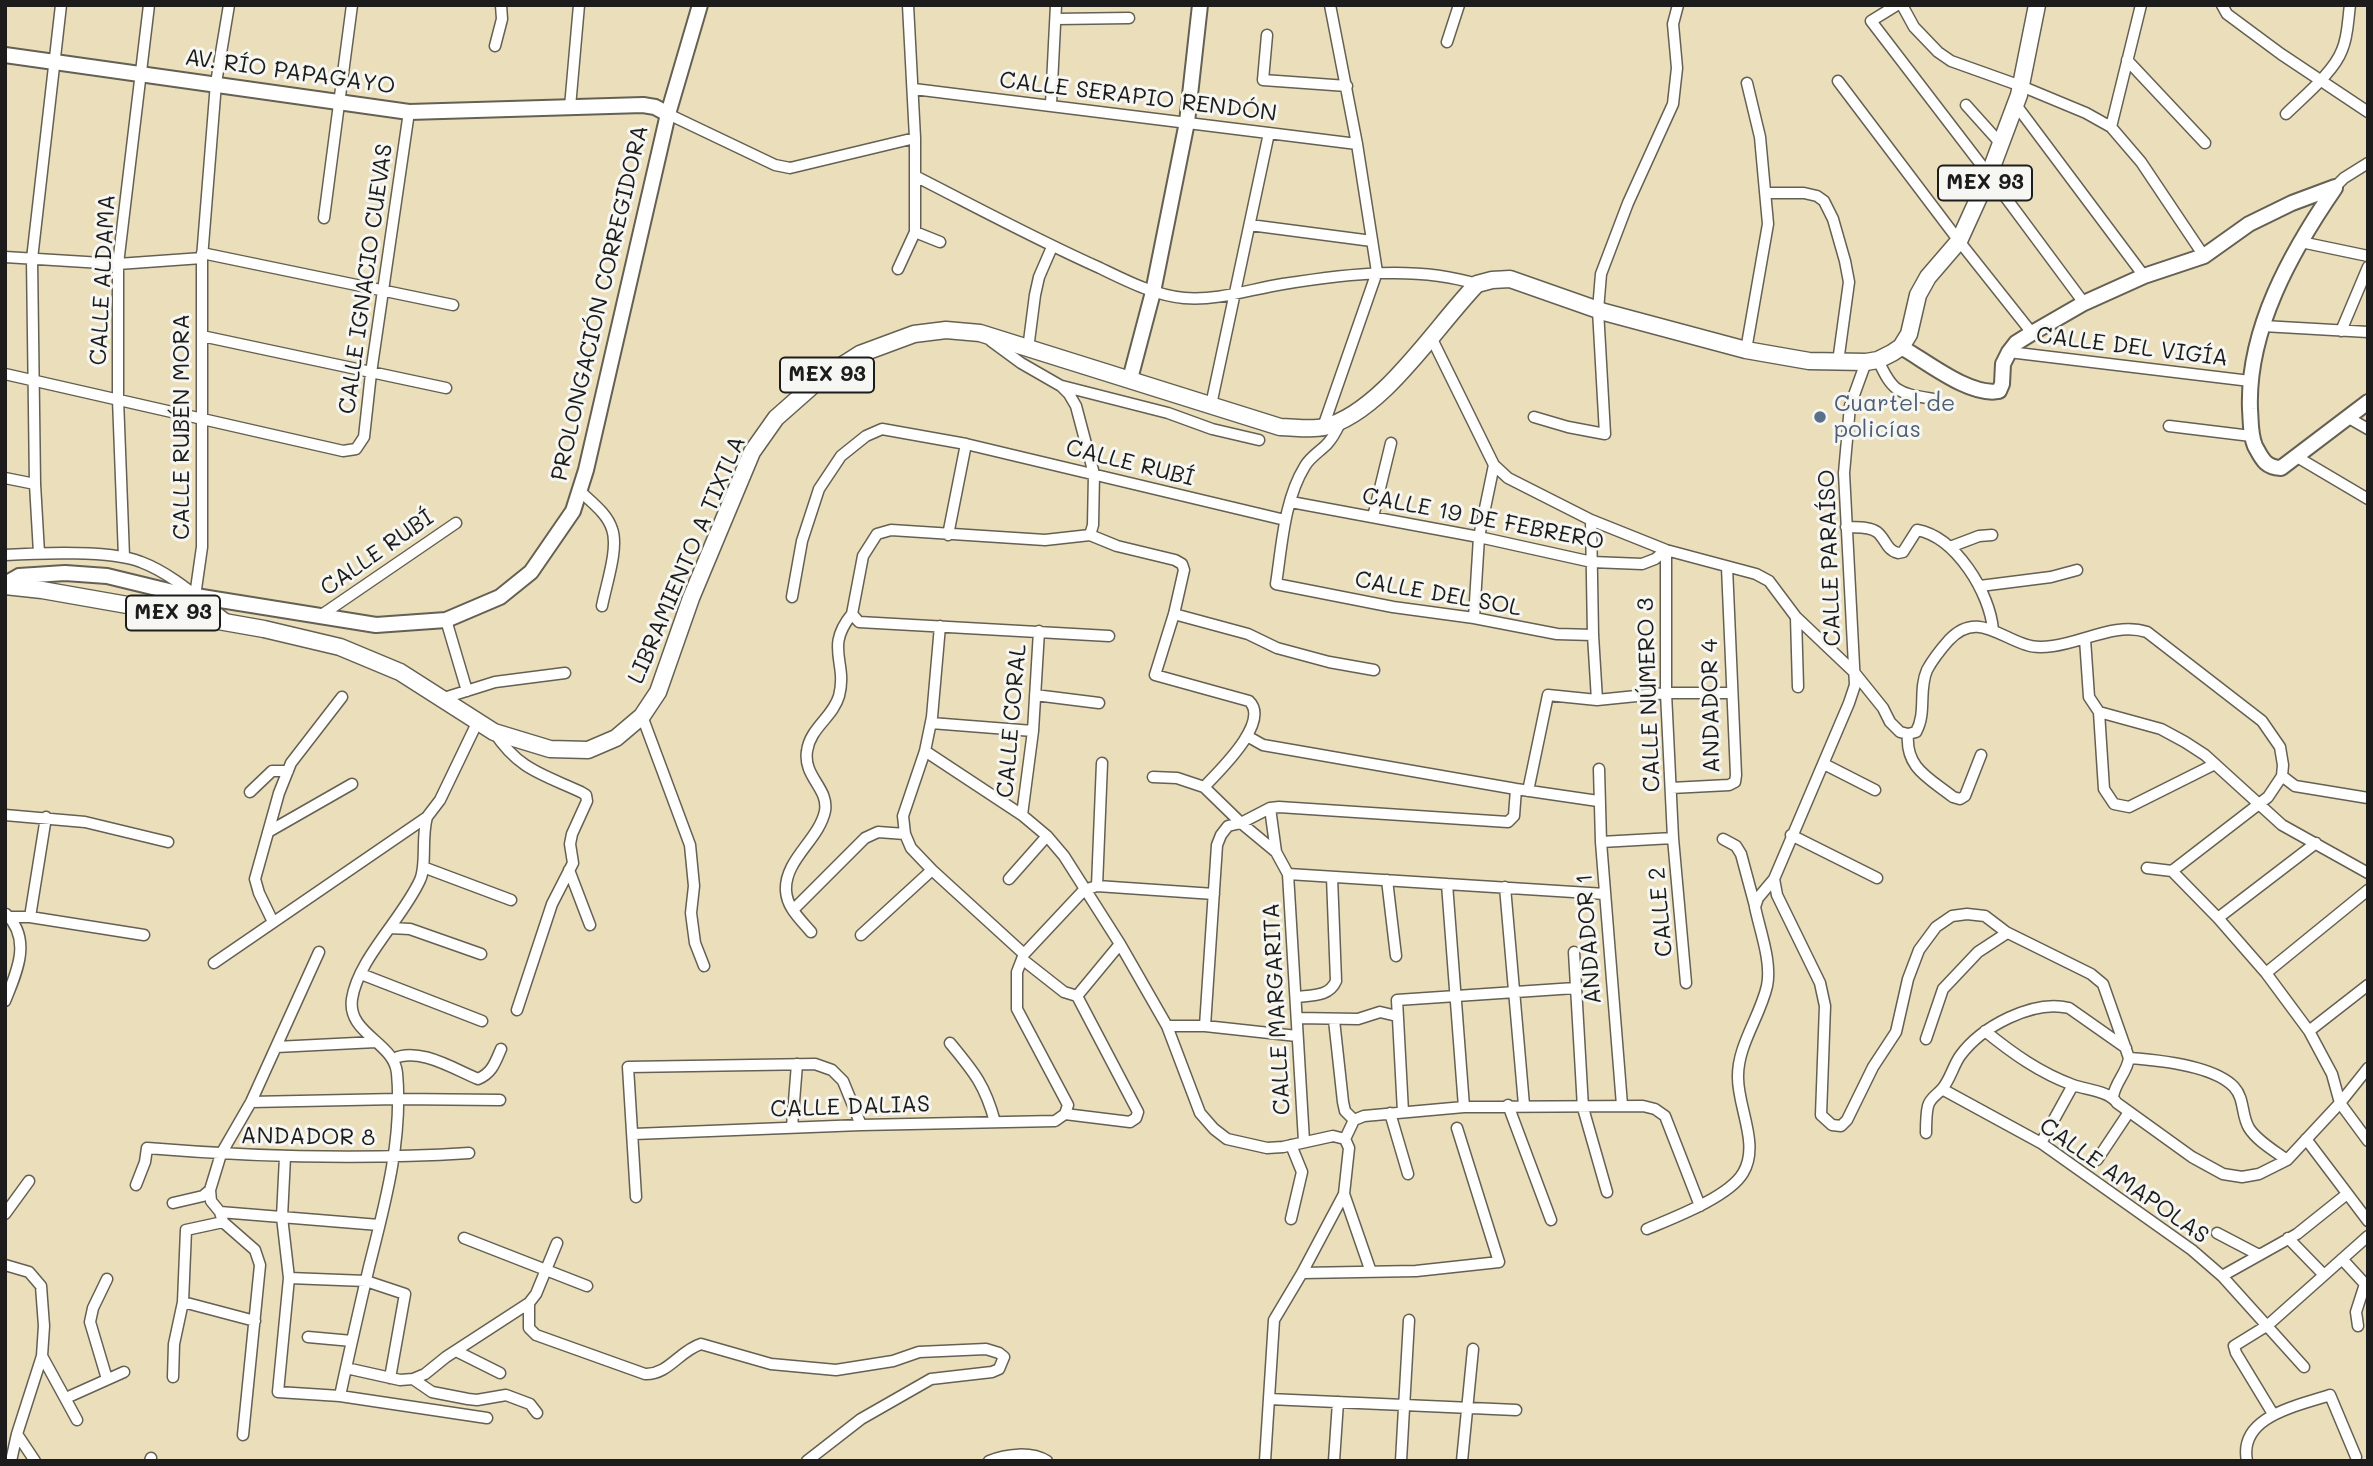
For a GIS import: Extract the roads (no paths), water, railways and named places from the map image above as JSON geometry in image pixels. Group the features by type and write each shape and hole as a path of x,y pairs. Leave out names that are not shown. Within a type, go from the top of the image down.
{"main road":[{"name":"MEX 93","path":"1901,346 1909,334 1918,295 1928,277 1959,241 1989,175 2016,105 2037,5"},
{"path":"1477,284 1510,279 1598,310 1746,350 1809,361 1872,361 1901,346"},
{"name":"LIBRAMIENTO A TIXTLA","path":"5,585 231,624 340,647 400,672 494,732 550,749 588,750 616,738 642,716 658,692 691,598 752,452 776,418 819,380 860,354 914,334 946,330 980,333 1280,427 1323,427 1360,410 1401,372 1477,284"}],"street":[{"path":"39,553 35,484 32,259 61,5"},
{"name":"CALLE ALDAMA","path":"124,557 118,399 118,264 149,5"},
{"name":"CALLE RUBÉN MORA","path":"195,596 202,547 202,256 216,83 229,5"},
{"path":"324,218 352,5"},
{"path":"495,46 502,19 501,5"},
{"path":"570,107 579,5"},
{"name":"PROLONGACIÓN CORREGIDORA","path":"5,585 19,576 65,572 107,576 195,596 376,625 446,620 500,597 531,572 573,511 580,491 668,114 700,5"},
{"path":"898,270 915,232 914,89 908,5"},
{"path":"1051,104 1056,5"},
{"path":"1130,379 1153,292 1187,122 1199,5"},
{"path":"1323,427 1377,272 1347,86 1330,5"},
{"path":"1447,42 1459,5"},
{"path":"1534,417 1605,434 1598,310 1601,274 1628,203 1673,104 1676,68 1673,24 1678,5"},
{"path":"2084,303 1871,21 1900,5 1914,27 1938,52 1951,61 2021,86 2086,113 2111,127 2141,162 2204,256"},
{"path":"2111,127 2141,5"},
{"path":"2222,5 2227,14 2368,112"},
{"path":"2286,114 2319,80 2343,49 2350,5"},
{"path":"1056,19 1129,18"},
{"path":"1267,35 1263,80 1347,86"},
{"name":"AV. RÍO PAPAGAYO","path":"5,55 409,112 643,105 655,107 668,114"},
{"path":"2127,60 2205,142"},
{"path":"1838,81 2032,333"},
{"path":"1746,350 1768,224 1760,136 1747,83"},
{"name":"CALLE SERAPIO RENDÓN","path":"914,89 1357,144"},
{"path":"1966,105 2001,144"},
{"path":"2016,105 2144,276"},
{"name":"CALLE IGNACIO CUEVAS","path":"200,418 343,451 356,449 364,437 409,112"},
{"path":"668,114 775,165 790,168 915,138"},
{"path":"1211,405 1269,133"},
{"path":"2368,163 2335,187 2285,271 2263,326 2253,363 2250,381 2251,436 2262,461 2272,468 2281,468 2368,402"},
{"path":"915,176 1052,247 1153,292 1183,298 1206,299 1283,284 1377,272 1449,275 1477,284"},
{"path":"1901,346 1968,386 1989,393 1999,391 2003,364 2009,352 2016,343 2032,333 2084,303 2144,276 2204,256 2249,224 2292,203 2335,187"},
{"path":"1766,193 1804,193 1817,196 1824,201 1833,219 1849,282 1838,362"},
{"path":"1250,225 1372,241"},
{"path":"915,232 940,242"},
{"path":"2301,242 2368,257"},
{"path":"1028,349 1037,286 1052,247"},
{"path":"5,257 118,264 202,256 453,305"},
{"path":"2341,331 2368,267"},
{"path":"2263,326 2368,332"},
{"path":"980,333 1021,363 1061,386 1168,413 1212,429 1259,440"},
{"path":"201,336 446,388"},
{"path":"1431,337 1494,465 1508,478 1591,520 1665,550 1756,574 1769,581 1796,617 1854,672 1900,732 1916,732 1923,720 1923,681 1931,662 1954,635 1964,629 1972,626 1993,630 2027,645 2040,647 2085,639 2124,628 2147,632 2262,720 2280,747 2283,765 2281,776 2268,797 2172,871"},
{"name":"CALLE DEL VIGÍA","path":"2009,352 2250,381"},
{"path":"1872,361 1894,388 1903,394 1933,399"},
{"name":"CALLE PARAÍSO","path":"1755,907 1758,898 1774,879 1855,685 1844,473 1850,406 1872,361"},
{"path":"5,374 200,418"},
{"path":"1061,386 1076,406 1094,474 1090,535"},
{"path":"2347,416 2368,429"},
{"path":"1285,520 1304,467 1316,452 1326,445 1342,418"},
{"path":"2169,426 2251,436"},
{"name":"CALLE RUBÍ","path":"792,597 809,513 819,489 841,456 866,436 882,429 966,444 1285,520"},
{"path":"1373,517 1391,443"},
{"path":"948,535 966,444"},
{"path":"2297,457 2368,499"},
{"path":"1474,618 1479,537 1494,465"},
{"path":"5,478 35,484"},
{"path":"580,491 603,513 612,528 615,543 602,606"},
{"name":"CALLE 19 DE FEBRERO","path":"1291,502 1479,537 1592,562 1642,564 1655,559 1665,550"},
{"name":"CALLE DEL SOL","path":"1285,520 1276,584 1393,607 1474,618 1557,634 1593,635"},
{"path":"1591,520 1597,700"},
{"name":"CALLE RUBÍ","path":"320,616 456,523"},
{"path":"1846,527 1872,530 1889,549 1898,553 1903,552 1917,530 1950,547 1980,586 1992,615 1993,630"},
{"path":"811,932 788,903 786,890 789,872 822,824 826,806 821,790 807,771 807,751 814,732 839,695 837,646 840,628 852,614 863,556 877,534 891,530 1045,540 1090,535 1117,546 1182,564 1184,570 1174,614 1155,675 1249,701 1256,714 1247,736 1204,787"},
{"path":"1950,547 1992,534"},
{"name":"CALLE NÚMERO 3","path":"1665,550 1666,693 1673,838"},
{"path":"5,555 39,553 124,557 159,570 231,624"},
{"name":"ANDADOR 4","path":"1671,788 1729,785 1735,782 1737,775 1727,567"},
{"path":"1980,586 2051,577 2077,570"},
{"path":"852,614 859,622 1109,636"},
{"path":"1174,614 1248,634 1277,648 1374,670"},
{"path":"1796,617 1798,687"},
{"path":"446,620 467,691"},
{"path":"940,626 931,723 925,751 903,816 905,834 911,848 932,870 1023,957 1063,992 1077,996 1138,1112 1136,1118 1129,1122 1065,1114 1068,1105 1017,1009 1017,972 1023,957 1084,890 1097,886 1214,894"},
{"name":"CALLE CORAL","path":"1022,815 1032,731 1039,631"},
{"path":"2085,639 2089,697 2099,712 2104,789 2114,804 2130,807 2215,764"},
{"path":"444,698 495,682 565,673"},
{"path":"1528,791 1548,695 1597,700 1666,693 1731,693"},
{"path":"1035,695 1099,703"},
{"path":"273,922 255,879 268,832 291,763 342,696"},
{"path":"2099,712 2161,729 2185,742 2215,764 2282,824 2368,873"},
{"path":"642,716 690,845 694,886 691,914 695,943 704,966"},
{"path":"214,963 427,817 440,800 477,723"},
{"path":"931,723 1032,731"},
{"path":"494,732 505,749 521,764 586,795 587,801 572,834 570,844 573,863 552,904 517,1010"},
{"path":"1908,734 1907,748 1911,761 1917,769 1953,797 1960,799 1965,796 1981,755"},
{"path":"1247,736 1263,745 1598,801"},
{"path":"925,751 1022,815 1047,836 1064,856 1120,944 1167,1026 1200,1113 1213,1129 1227,1139 1267,1148 1333,1136 1345,1139"},
{"path":"1097,886 1102,763"},
{"path":"1824,764 1875,790"},
{"name":"ANDADOR 1","path":"1600,769 1598,801 1622,1105"},
{"path":"250,792 272,771 288,771"},
{"path":"2281,776 2295,786 2368,798"},
{"path":"1153,778 1177,778 1204,787 1276,852"},
{"path":"268,832 352,784"},
{"path":"1205,1026 1217,845 1228,826 1241,823 1270,808 1508,822 1514,816 1516,789"},
{"path":"1270,808 1276,852 1288,874 1605,894"},
{"path":"5,815 85,822 168,842"},
{"path":"30,917 46,817"},
{"path":"340,1396 397,1141 397,1071 393,1059 358,1024 352,1013 352,999 361,974 413,896 422,876 423,832 427,817"},
{"path":"793,910 865,838 878,832 905,834"},
{"path":"1791,835 1877,878"},
{"path":"1009,879 1047,836"},
{"path":"1601,842 1673,838"},
{"name":"CALLE 2","path":"1673,838 1686,983"},
{"path":"1647,1229 1700,1206 1738,1181 1744,1172 1750,1150 1738,1078 1745,1045 1767,984 1767,963 1741,854 1736,846 1723,839"},
{"path":"2218,918 2316,843"},
{"path":"423,867 511,900"},
{"path":"2147,868 2172,871 2266,973 2309,1031 2332,1074 2340,1103 2368,1141"},
{"path":"569,870 590,925"},
{"path":"861,935 932,870"},
{"name":"CALLE MARGARITA","path":"1288,874 1304,1141"},
{"path":"1296,998 1325,994 1332,990 1336,981 1332,877"},
{"path":"1774,879 1777,895 1820,984 1825,1006 1821,1115 1832,1125 1841,1126 1847,1119 1873,1067 1896,1032 1908,979 1919,950 1936,927 1952,916 1966,914 1985,916 2007,933 2077,966 2102,984 2128,1053 2128,1067 2115,1086 2113,1097"},
{"path":"1387,880 1396,956"},
{"path":"1447,884 1464,1107"},
{"path":"1505,887 1524,1105"},
{"path":"2266,973 2368,890"},
{"path":"7,915 144,935"},
{"path":"5,1001 21,957 18,931 7,915"},
{"path":"390,928 410,929 481,954"},
{"path":"1926,1039 1943,989 1978,952 2007,933"},
{"path":"1077,996 1120,944"},
{"path":"1574,951 1583,1108 1607,1192"},
{"path":"243,1435 259,1258 255,1250 221,1217 211,1200 210,1190 221,1154 251,1102 319,952"},
{"path":"5,976 17,971"},
{"path":"361,974 482,1021"},
{"path":"2309,1031 2368,985"},
{"path":"1404,1112 1397,1000 1575,988"},
{"path":"1926,1133 1928,1104 1942,1089 1961,1055 1985,1031 2018,1015 2040,1008 2060,1006 2069,1008 2128,1053 2223,1078 2235,1088 2253,1133 2287,1160"},
{"path":"1297,1018 1358,1019 1380,1012 1397,1016"},
{"path":"1334,1020 1343,1102 1345,1111 1354,1120"},
{"path":"1167,1026 1205,1026 1297,1036"},
{"path":"1985,1031 2029,1064 2073,1085 2113,1097 2117,1103 2192,1157 2223,1174 2242,1177 2259,1174 2287,1160 2340,1103 2368,1068"},
{"path":"276,1047 376,1042"},
{"path":"950,1043 979,1078 989,1097 995,1122"},
{"path":"393,1059 411,1054 478,1079 487,1076 494,1068 501,1049"},
{"path":"792,1127 797,1064"},
{"path":"636,1198 628,1067 815,1064 832,1070 843,1081 862,1125"},
{"path":"2041,1143 2073,1085"},
{"name":"CALLE AMAPOLAS","path":"1942,1089 2041,1143 2192,1250 2222,1276 2268,1325"},
{"path":"251,1102 500,1100"},
{"path":"1265,1461 1274,1320 1303,1273 1344,1194 1349,1148 1345,1139 1354,1120 1364,1115 1508,1105 1583,1108 1622,1105 1655,1109 1665,1116 1700,1206"},
{"path":"1508,1105 1551,1220"},
{"path":"2097,1160 2129,1112"},
{"path":"1390,1113 1408,1174"},
{"name":"CALLE DALIAS","path":"634,1134 862,1125 1055,1122 1065,1114"},
{"path":"1303,1273 1416,1271 1499,1262 1457,1128"},
{"path":"2306,1139 2368,1221"},
{"name":"CALLE MARGARITA","path":"1291,1145 1302,1172 1291,1219"},
{"name":"ANDADOR 8","path":"136,1185 147,1148 285,1157 394,1158 469,1153"},
{"path":"285,1157 282,1217 289,1278 278,1392 340,1396 487,1418"},
{"path":"5,1214 29,1181"},
{"path":"173,1203 203,1196 210,1190"},
{"path":"1344,1194 1371,1272"},
{"path":"2222,1276 2288,1238 2347,1194"},
{"path":"173,1377 174,1344 183,1302 186,1230 221,1217 282,1217 379,1225"},
{"path":"2217,1233 2259,1255"},
{"path":"2273,1413 2236,1353 2235,1346 2268,1325 2368,1236"},
{"path":"464,1238 587,1286"},
{"path":"2288,1238 2324,1275"},
{"path":"346,1368 390,1378 413,1379 425,1374 529,1303 536,1294 557,1243"},
{"path":"2342,1259 2365,1284 2356,1312 2357,1326"},
{"path":"5,1266 29,1272 41,1286 44,1326 42,1356 11,1461"},
{"path":"289,1278 366,1281 405,1294 390,1378"},
{"path":"107,1279 93,1308 90,1322 107,1379"},
{"path":"183,1302 255,1321"},
{"path":"529,1303 529,1328 536,1335 629,1369 656,1374 691,1347 701,1344 771,1364 835,1370 893,1361 919,1352 986,1349 1004,1357 999,1369 992,1372 931,1379 860,1419 807,1461"},
{"path":"1401,1461 1409,1320"},
{"path":"2268,1325 2304,1367"},
{"path":"309,1337 352,1341"},
{"path":"1462,1461 1473,1349"},
{"path":"456,1351 500,1373"},
{"path":"42,1356 77,1420"},
{"path":"66,1398 124,1372"},
{"path":"413,1379 432,1392 468,1399 506,1395 530,1404 537,1413"},
{"path":"2247,1461 2245,1448 2250,1433 2273,1413 2330,1395 2356,1457"},
{"path":"1269,1399 1516,1410"},
{"path":"1334,1461 1338,1402"},
{"path":"17,1434 36,1461"},
{"path":"989,1461 1007,1456 1036,1455 1048,1461"}],"place":[{"name":"Cuartel de policías","path":"1820,417"}]}
